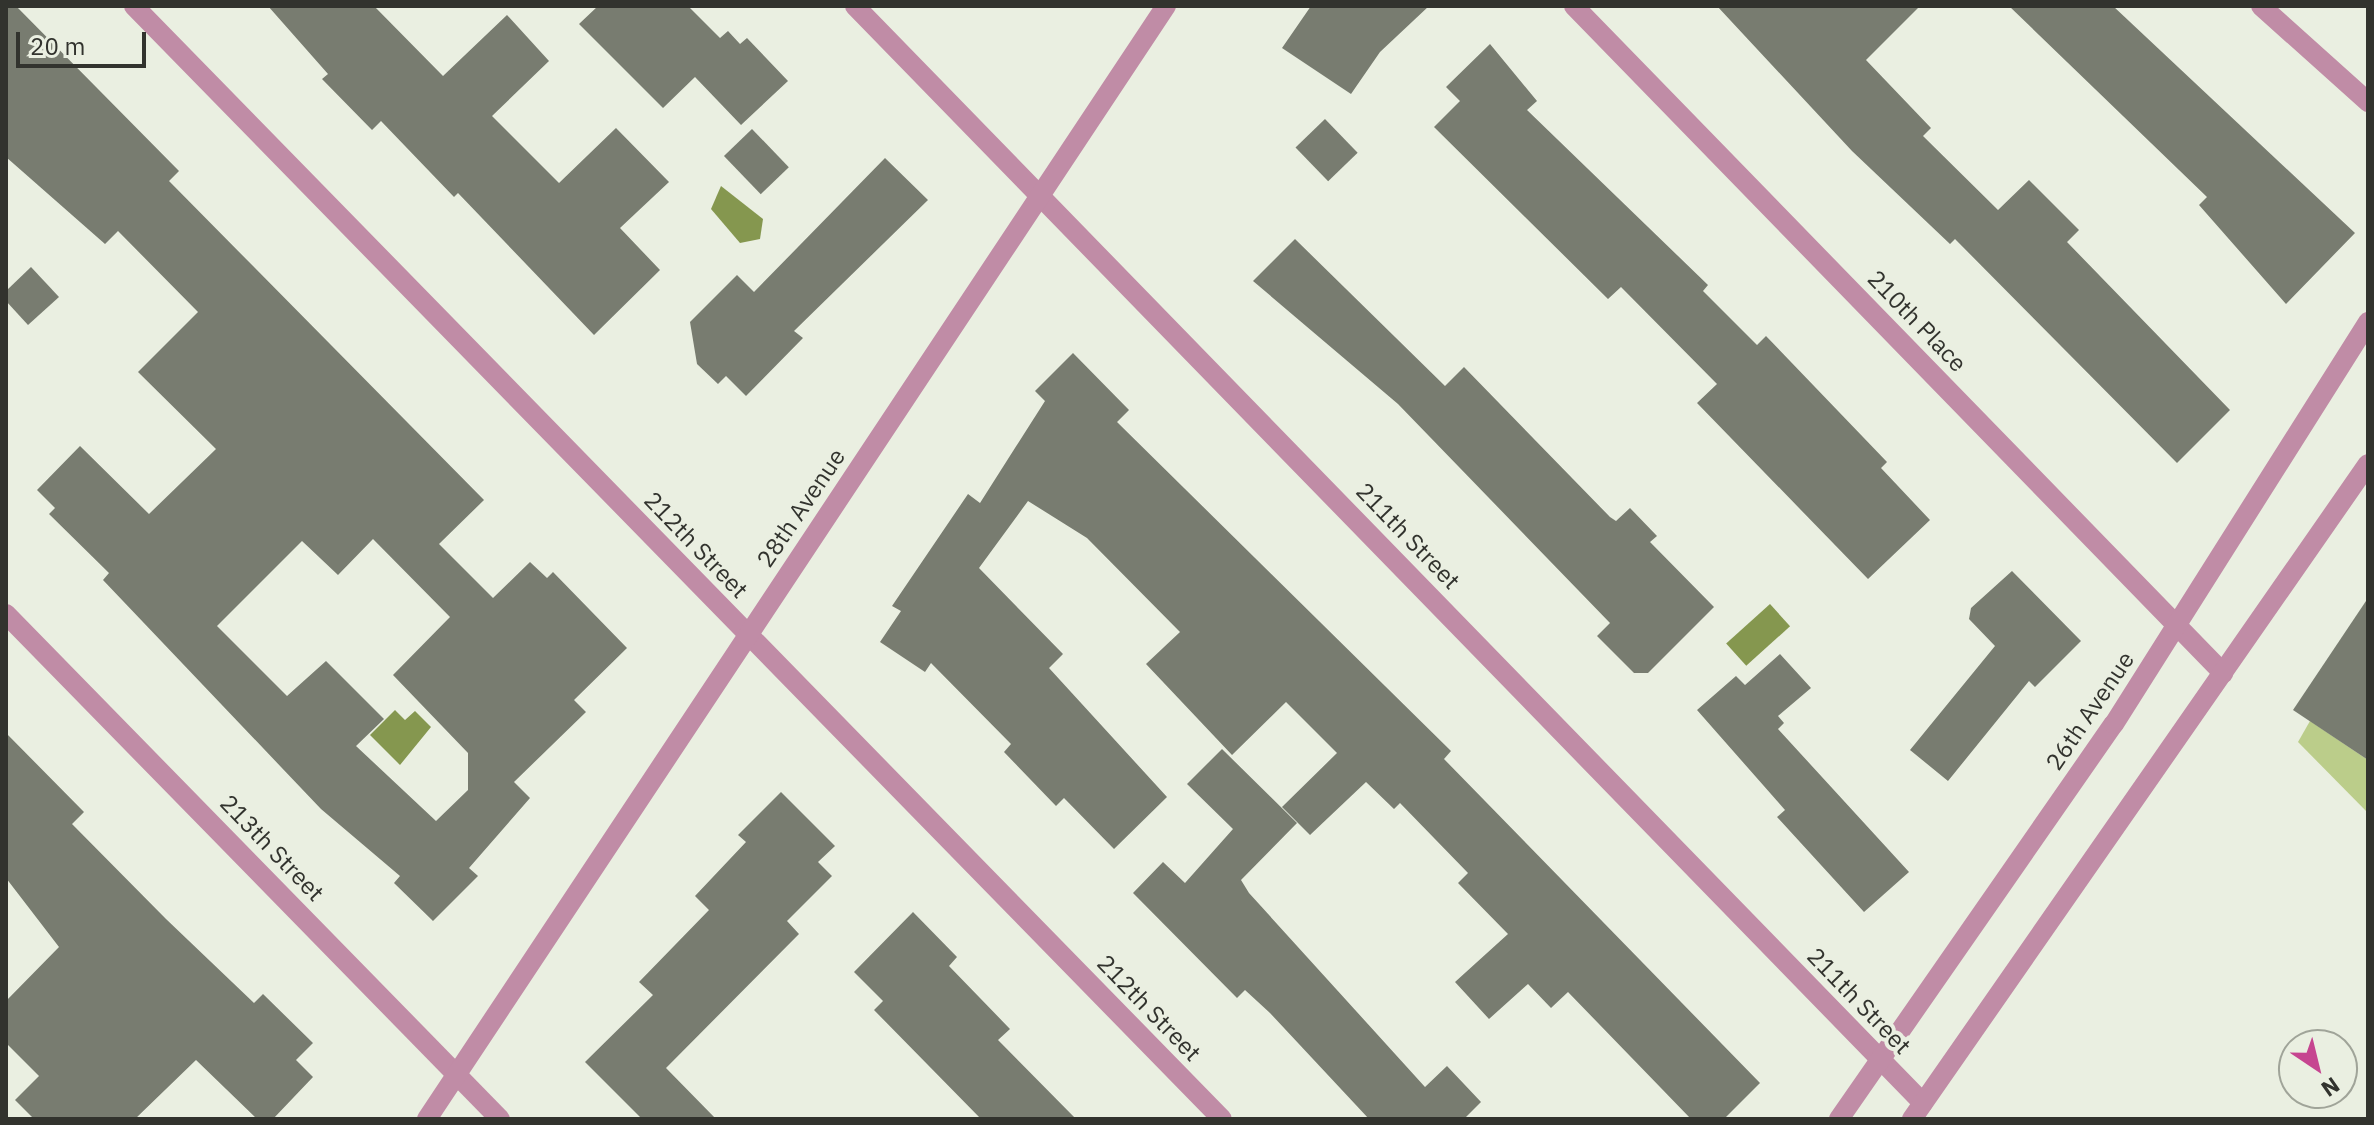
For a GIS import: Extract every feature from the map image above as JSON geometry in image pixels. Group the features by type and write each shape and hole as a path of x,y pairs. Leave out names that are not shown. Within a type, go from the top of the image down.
{"street":[{"name":"212th Street","path":"134,6 1222,1119"},
{"name":"211th Street","path":"855,6 1879,1059 1918,1111"},
{"name":"28th Avenue","path":"427,1119 1166,6"},
{"name":"210th Place","path":"1574,6 2223,673"},
{"path":"2261,6 2368,102"},
{"name":"26th Avenue","path":"1839,1119 2178,626 2368,322"},
{"path":"1918,1111 2368,464"},
{"name":"213th Street","path":"6,614 500,1119"}],"shaded area":[{"path":"721,186 763,219 760,239 740,243 711,209"},
{"path":"1770,604 1790,626 1746,666 1726,643"},
{"path":"395,710 405,720 415,711 431,727 400,765 370,735"},
{"path":"2310,721 2368,760 2368,813 2298,742"}],"building":[{"path":"6,6 16,6 179,171 169,181 484,500 439,544 493,598 530,562 547,578 553,572 627,648 574,700 586,712 514,782 530,798 469,868 478,876 433,921 394,883 400,876 321,809 103,580 109,573 49,514 55,508 37,490 80,446 149,514 216,449 138,372 198,312 118,231 105,244 6,157","holes":["373,539 450,617 393,675 468,753 468,790 436,821 356,746 384,719 326,661 287,696 217,626 302,541 338,575"]},
{"path":"268,6 374,6 443,76 507,15 549,61 492,116 559,183 616,128 669,182 620,228 660,270 594,335 458,193 454,197 381,121 372,130 322,79 328,74"},
{"path":"598,6 688,6 720,38 728,31 740,44 747,38 788,81 741,125 695,77 663,108 579,24"},
{"path":"1311,6 1429,6 1380,52 1351,94 1282,48"},
{"path":"1717,6 1920,6 1866,60 1931,128 1923,136 1998,210 2029,180 2079,230 2067,242 2230,410 2177,463 1955,239 1950,244 1852,151"},
{"path":"2009,6 2113,6 2355,233 2286,304 2199,205 2207,197"},
{"path":"1490,44 1537,101 1527,110 1708,285 1703,291 1757,345 1766,336 1887,462 1881,468 1930,520 1868,579 1697,403 1717,384 1621,287 1608,299 1434,127 1460,101 1446,87"},
{"path":"1325,119 1358,153 1328,181 1296,147"},
{"path":"752,129 789,167 761,194 724,156"},
{"path":"885,158 928,200 794,331 803,338 746,396 726,376 718,384 697,364 690,322 737,275 754,292"},
{"path":"1295,239 1445,386 1464,367 1610,517 1616,521 1630,508 1657,536 1650,542 1714,607 1648,673 1634,673 1597,636 1610,623 1398,404 1253,281"},
{"path":"31,267 59,297 28,325 6,301 6,291"},
{"path":"1073,353 1129,410 1117,422 1451,751 1444,759 1760,1083 1724,1119 1691,1119 1568,992 1551,1008 1528,984 1489,1019 1455,982 1508,934 1458,883 1468,873 1400,803 1394,809 1366,782 1310,835 1282,807 1337,753 1286,702 1232,755 1146,664 1180,632 1087,538 1028,501 979,568 1063,654 1049,668 1167,797 1114,849 1064,798 1056,806 1004,752 1011,744 931,663 925,672 880,642 901,611 892,606 968,494 980,503 1045,401 1035,391"},
{"path":"2012,571 2081,641 2035,687 2029,681 1948,781 1910,750 1995,646 1969,619 1971,608"},
{"path":"2368,598 2368,760 2293,710"},
{"path":"1780,654 1811,688 1778,716 1784,723 1778,729 1909,872 1864,912 1777,817 1785,810 1697,710 1736,676 1745,685"},
{"path":"6,733 84,812 72,824 166,919 254,1003 263,994 313,1043 296,1060 313,1077 273,1119 257,1119 196,1060 135,1119 34,1119 15,1100 39,1076 6,1043 6,1001 59,947 6,878"},
{"path":"1222,749 1297,823 1241,880 1249,893 1425,1087 1447,1066 1481,1102 1464,1119 1369,1119 1270,1013 1245,990 1237,998 1133,893 1163,862 1185,883 1233,829 1187,784"},
{"path":"781,792 835,846 818,862 832,876 787,921 799,934 666,1068 716,1119 642,1119 585,1062 653,995 639,982 709,910 695,896 746,842 738,835"},
{"path":"913,912 957,957 949,966 1010,1029 998,1040 1076,1119 981,1119 874,1010 883,1001 854,972"}]}
